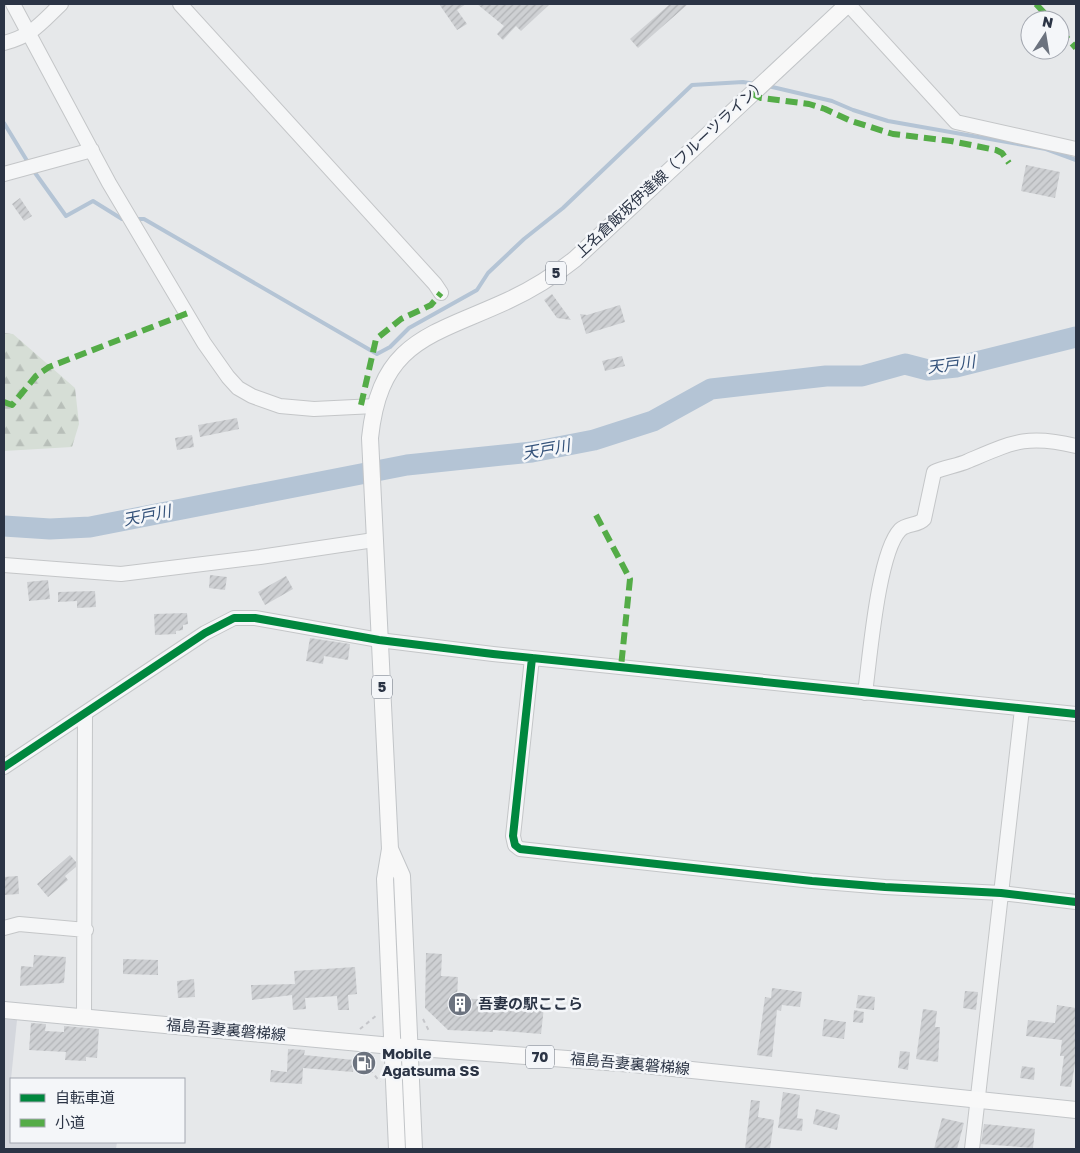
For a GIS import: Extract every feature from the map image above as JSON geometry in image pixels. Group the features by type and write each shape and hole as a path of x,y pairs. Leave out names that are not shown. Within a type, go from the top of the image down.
{"main road":[{"name":"上名倉飯坂伊達線（フルーツライン）","path":"374,533 370,438 374,406 390,370 409,349 434,331 509,300 560,271 612,226 751,93 848,4"},
{"name":"5","path":"374,533 390,849 385,879 397,1149"},
{"name":"5","path":"390,849 402,876 411,1046 414,1149"},
{"name":"福島吾妻裏磐梯線","path":"4,1010 392,1046 634,1064 976,1098 1076,1110"}],"street":[{"path":"13,4 92,150 204,343 238,388 266,403 295,408 374,406"},
{"path":"4,44 30,34 61,4"},
{"path":"180,4 435,284 441,293"},
{"path":"848,4 956,122 1076,149"},
{"path":"4,174 92,150"},
{"path":"865,692 887,556 896,536 902,528 924,519 934,472 952,468 1010,443 1027,440 1052,440 1076,446"},
{"path":"4,565 120,574 260,557 374,533"},
{"path":"4,767 155,664 224,621 234,618 277,620 379,640 532,658 1076,714"},
{"path":"532,658 513,836 515,845 520,849 822,882 1001,892 1076,902"},
{"path":"972,1149 976,1098 1022,708"},
{"path":"84,1017 86,930 85,713"},
{"path":"4,928 19,924 86,930"}],"path":[{"path":"419,1013 429,1031"},
{"path":"359,1031 375,1015 380,1014"},
{"path":"357,1053 382,1085"}],"shaded area":[{"path":"4,1019 17,1020 10,1078 10,1143 117,1143 116,1149 4,1149"}],"green space":[{"path":"4,333 13,334 75,388 79,424 72,447 4,451"}],"building":[{"path":"439,4 466,4 457,10 467,24 457,30"},
{"path":"477,4 550,4 521,31 516,26 503,40 497,34 504,26"},
{"path":"670,4 688,4 638,48 630,39"},
{"path":"1026,165 1060,172 1055,198 1021,191"},
{"path":"20,198 32,216 24,221 12,204"},
{"path":"552,294 571,320 557,318 544,300"},
{"path":"620,305 625,322 586,334 580,314 587,315"},
{"path":"622,356 625,366 605,371 602,361"},
{"path":"237,418 239,429 200,437 198,425"},
{"path":"192,435 194,447 177,450 175,438"},
{"path":"210,575 227,577 225,590 209,588"},
{"path":"286,576 293,589 265,605 258,592"},
{"path":"48,580 50,599 29,601 27,582"},
{"path":"95,591 96,607 77,608 77,601 58,602 58,592"},
{"path":"187,613 188,624 183,625 183,630 176,631 176,634 155,635 154,614"},
{"path":"310,638 350,644 348,660 324,656 323,664 306,661"},
{"path":"70,855 76,862 76,867 65,876 68,880 48,897 37,884"},
{"path":"18,876 19,894 4,895 4,877"},
{"name":"吾妻の駅ここら","path":"426,953 442,954 441,976 458,977 457,998 494,1000 494,1002 544,1007 541,1034 493,1030 493,1032 448,1030 425,1008"},
{"path":"34,955 66,957 64,983 20,986 21,966 33,967"},
{"path":"123,959 158,960 158,975 123,974"},
{"path":"355,967 357,994 348,995 349,1010 338,1010 337,996 305,998 306,1009 293,1010 292,995 252,1000 251,985 295,984 294,971"},
{"path":"194,979 195,997 178,998 177,981"},
{"path":"772,988 802,992 800,1007 782,1005 781,1011 777,1010 772,1057 757,1055 765,997 771,998"},
{"path":"965,991 978,992 976,1010 963,1008"},
{"path":"858,995 875,997 874,1010 856,1008"},
{"path":"1057,1005 1076,1008 1076,1058 1071,1087 1060,1086 1064,1056 1060,1056 1062,1040 1026,1036 1028,1020 1055,1023"},
{"path":"923,1009 937,1011 935,1027 940,1027 938,1062 916,1059"},
{"path":"854,1010 864,1012 863,1023 853,1022"},
{"path":"824,1019 846,1022 844,1039 822,1036"},
{"path":"31,1023 46,1024 45,1031 64,1032 64,1026 99,1029 97,1058 86,1057 86,1061 65,1060 66,1052 29,1050"},
{"path":"288,1049 305,1050 304,1055 354,1060 353,1072 303,1068 302,1084 270,1082 271,1070 287,1072"},
{"path":"900,1051 910,1052 908,1070 898,1068"},
{"path":"1022,1066 1035,1068 1034,1080 1020,1078"},
{"path":"783,1092 800,1095 797,1118 803,1119 802,1131 778,1128"},
{"path":"751,1100 760,1101 758,1117 774,1120 770,1149 745,1149"},
{"path":"816,1109 840,1115 837,1130 813,1124"},
{"path":"942,1118 964,1123 957,1149 934,1149"},
{"path":"984,1124 1035,1129 1033,1148 981,1144"}],"waterway":[{"path":"134,219 144,219 377,354 390,347 409,328 477,290 488,273 524,239 563,208 692,85 743,82 756,84"},
{"path":"768,86 832,101 888,121 1046,149 1076,160"},
{"path":"4,123 29,164"},
{"path":"33,170 66,216 93,201 122,219 127,219"},
{"name":"天戸川","path":"4,526 50,529 90,527 407,465 532,452 594,440 653,421 711,389 826,376 862,376 905,364 928,370 956,367 1076,337"}],"marked path":[{"path":"1036,4 1042,10"},
{"path":"1070,41 1076,48"},
{"path":"751,93 761,98 809,104 851,121 893,134 951,141 996,150 1002,153 1009,163"},
{"path":"361,405 376,339 401,319 431,305 441,293"},
{"path":"4,402 12,405 36,376 49,367 188,313"},
{"path":"596,515 630,579 621,667"}],"cycle path":[{"path":"4,767 205,633 234,618 255,618 379,640 493,654 1076,714"},
{"path":"532,658 513,836 515,845 520,849 812,881 1001,893 1076,902"}],"place":[{"name":"吾妻の駅ここら","path":"460,1004"},
{"name":"Mobile Agatsuma SS","path":"364,1063"}]}
